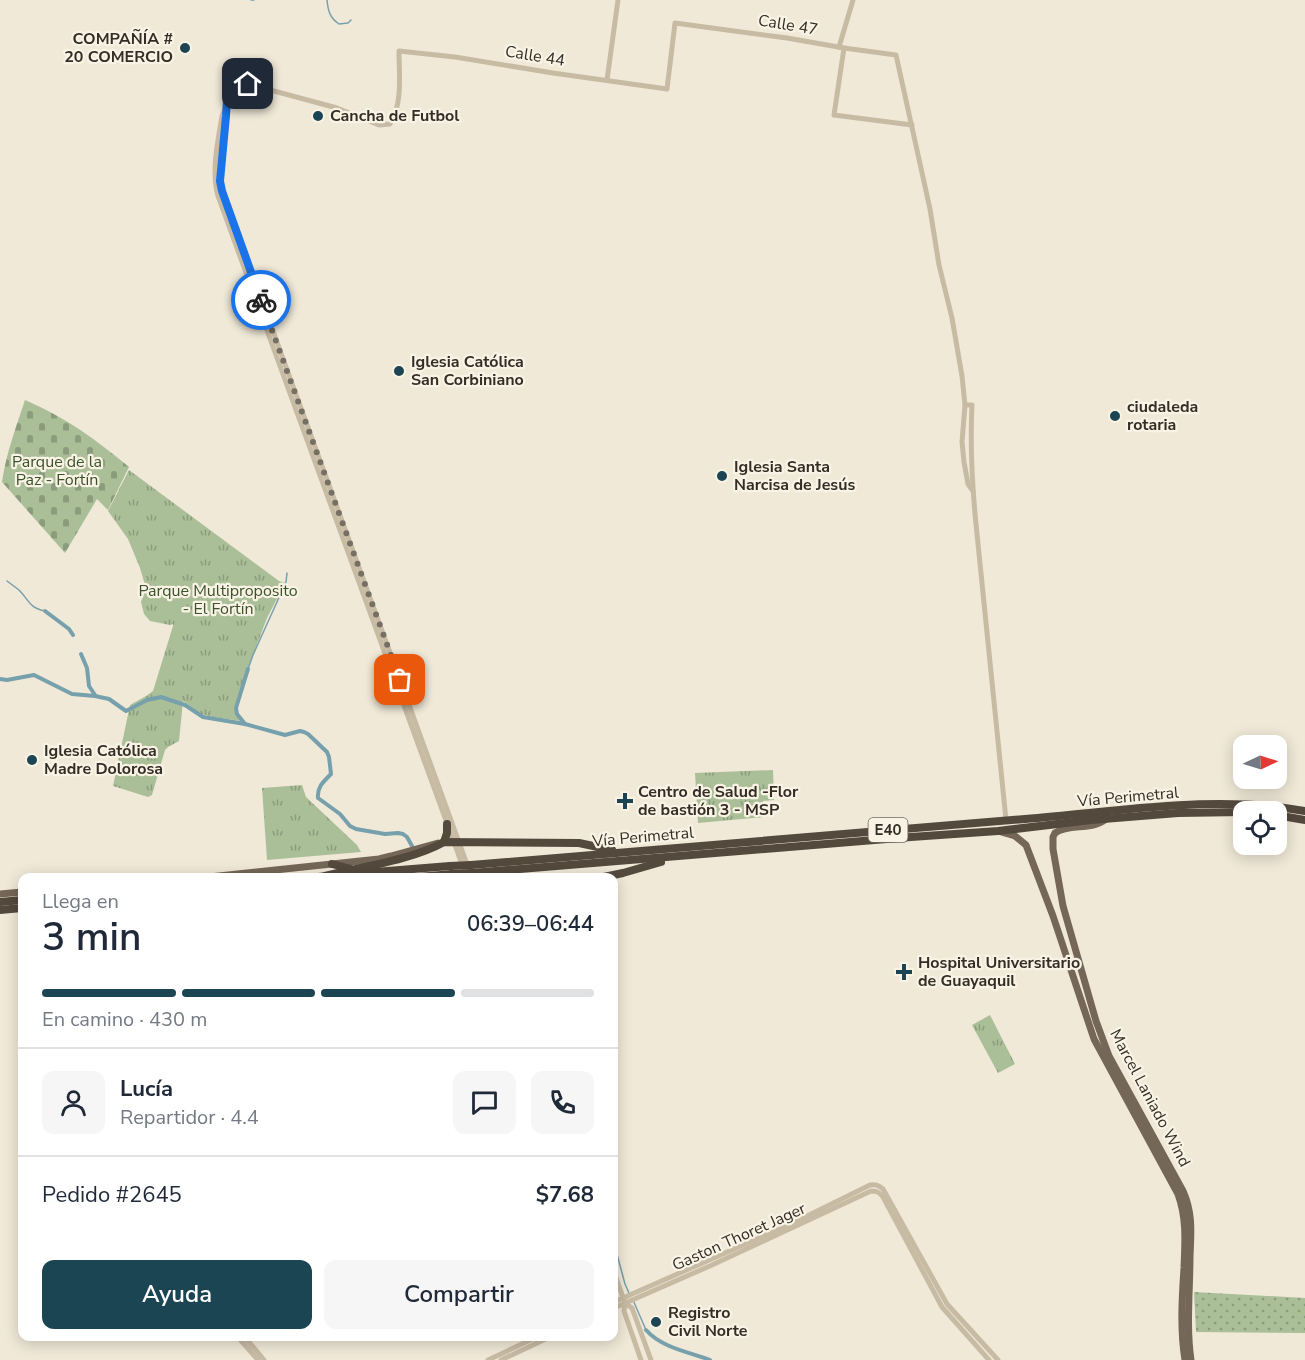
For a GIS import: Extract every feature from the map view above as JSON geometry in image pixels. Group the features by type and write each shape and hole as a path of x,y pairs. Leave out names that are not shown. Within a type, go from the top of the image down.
{"highway":[{"name":"Vía Perimetral","path":"470,873 623,852 1167,806 1233,804 1276,806 1305,811"},
{"name":"Vía Perimetral","path":"364,873 451,870 470,873 998,831 1178,813 1233,812"},
{"path":"1287,817 1305,820"},
{"path":"444,842 447,824"},
{"path":"337,873 401,858 444,842 579,843 623,852"},
{"path":"618,874 677,857"},
{"path":"332,864 364,873"},
{"name":"Vía Perimetral","path":"435,873 451,870"},
{"path":"0,902 18,900"},
{"path":"0,910 18,908"}],"main road":[{"name":"Marcel Laniado Wind","path":"1106,819 1099,824 1064,829 1055,834 1052,843 1054,862 1063,906 1101,1039 1190,1207 1188,1327 1191,1360"},
{"name":"Marcel Laniado Wind","path":"998,831 1015,836 1026,845 1053,916 1094,1039 1178,1194 1183,1209 1185,1231 1181,1327 1185,1360"},
{"path":"247,873 392,856 444,842"},
{"path":"0,894 18,892"}],"street":[{"path":"607,80 618,0"},
{"path":"853,0 842,48 834,115 912,125 962,376 965,405 963,462 968,484 973,491"},
{"name":"Calle 47","path":"667,89 675,23 788,38 896,55 912,125"},
{"name":"Calle 44","path":"243,258 220,181 226,107 229,92 238,84 248,84 337,108 379,125 390,124 397,109 399,51 455,57 667,89"},
{"path":"243,258 248,281 447,824 457,842"},
{"path":"243,258 259,294 298,399 470,873"},
{"path":"248,281 259,294"},
{"path":"290,393 294,400 298,399"},
{"path":"965,405 972,405 973,491 1005,820"},
{"path":"305,435 308,434 312,438"},
{"name":"Gaston Thoret Jager","path":"618,1301 712,1266 870,1185 876,1188 879,1185 883,1189 911,1244"},
{"path":"911,1244 942,1307 989,1360"},
{"path":"911,1244 946,1304 998,1360"},
{"path":"618,1283 624,1300 624,1311 641,1360"},
{"path":"624,1300 632,1308 651,1360"},
{"name":"Gaston Thoret Jager","path":"618,1305 624,1300"},
{"path":"241,1341 258,1360"},
{"path":"248,1341 264,1360"},
{"path":"488,1360 528,1341"},
{"path":"501,1360 541,1341"}],"green space":[{"name":"Parque de la Paz - Fortín","path":"25,400 80,430 129,467 108,510 97,499 65,553 2,482"},
{"name":"Parque Multiproposito - El Fortín","path":"129,470 279,581 285,583 267,618 242,684 235,709 241,721 201,714 183,701 179,741 165,750 152,795 148,797 113,786 130,705 153,691 173,624 150,621 144,614 141,602 146,588 140,568 128,539 108,511"},
{"path":"773,770 774,800 763,801 764,817 698,823 695,773"},
{"path":"734,778 736,797 706,800 704,781"},
{"path":"302,785 306,797 357,845 361,852 267,860 262,788"},
{"path":"990,1015 1015,1064 998,1073 972,1025"},
{"path":"1194,1292 1305,1298 1305,1333 1196,1332"}],"waterway":[{"path":"327,0 330,14 336,22 348,23 351,20"},
{"path":"248,669 286,582 287,573"},
{"path":"7,581 19,590 32,606 45,611"},
{"path":"45,611 69,629 73,635"},
{"path":"81,654 87,668 89,686 95,695"},
{"path":"245,724 237,714 236,708 248,669"},
{"path":"0,679 7,680 34,675 72,694 109,699 126,711 147,700 161,697 185,705 203,717 245,724 285,735 304,732 327,752 329,757 331,774 323,782 318,798 340,814 350,826 385,834 403,834 412,846"},
{"path":"618,1258 629,1293"},
{"path":"633,1300 646,1330"},
{"path":"646,1330 652,1336 676,1349 710,1360"}],"way so far":[{"path":"261,300 400,680"}],"place":[{"name":"COMPAÑÍA # 20 COMERCIO","path":"185,48"},
{"name":"Cancha de Futbol","path":"318,116"},
{"name":"Iglesia Católica San Corbiniano","path":"399,371"},
{"name":"ciudaleda rotaria","path":"1115,416"},
{"name":"Iglesia Santa Narcisa de Jesús","path":"722,476"},
{"name":"Iglesia Católica Madre Dolorosa","path":"32,760"},
{"name":"Centro de Salud -Flor de bastión 3 - MSP","path":"625,801"},
{"name":"Hospital Universitario de Guayaquil","path":"904,972"},
{"name":"Registro Civil Norte","path":"656,1322"}],"route":[{"path":"248,84 238,84 229,92 220,181 261,300"}]}
